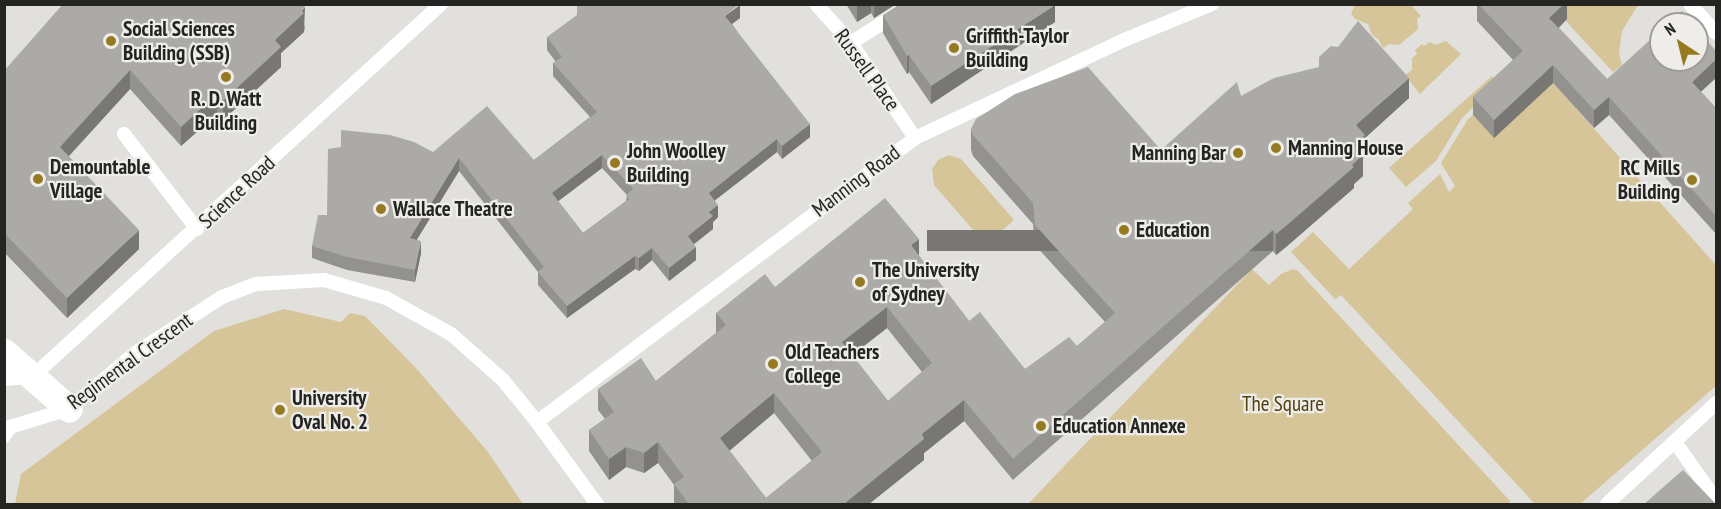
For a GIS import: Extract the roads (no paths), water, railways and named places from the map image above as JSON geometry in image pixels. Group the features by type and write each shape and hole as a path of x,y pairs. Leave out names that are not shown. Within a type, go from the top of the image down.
{"street":[{"path":"4,352 69,409"}],"lane":[{"name":"Science Road","path":"32,377 197,229 441,4"},
{"name":"Russell Place","path":"816,4 851,43 915,138"},
{"path":"851,43 912,4"},
{"name":"Manning Road","path":"537,422 915,138 1124,40 1212,4"},
{"path":"1690,4 1716,33"},
{"path":"124,134 197,229"},
{"name":"Regimental Crescent","path":"4,436 10,427 69,409 134,354 222,297 256,284 324,280 386,298 451,334 503,380 597,504"},
{"path":"4,379 32,377"},
{"path":"1606,504 1716,403"},
{"path":"1675,442 1716,500"}],"place":[{"name":"Social Sciences Building (SSB)","path":"111,41"},
{"name":"Griffith-Taylor Building","path":"954,48"},
{"name":"R. D. Watt Building","path":"226,77"},
{"name":"Manning House","path":"1276,148"},
{"name":"Manning Bar","path":"1238,153"},
{"name":"John Woolley Building","path":"615,163"},
{"name":"Demountable Village","path":"38,179"},
{"name":"RC Mills Building","path":"1692,180"},
{"name":"Wallace Theatre","path":"381,209"},
{"name":"Education","path":"1124,230"},
{"name":"The University of Sydney","path":"860,282"},
{"name":"Old Teachers College","path":"773,364"},
{"name":"University Oval No. 2","path":"280,410"},
{"name":"Education Annexe","path":"1041,426"}],"park label":[{"name":"The Square","path":"1283,404"}]}
